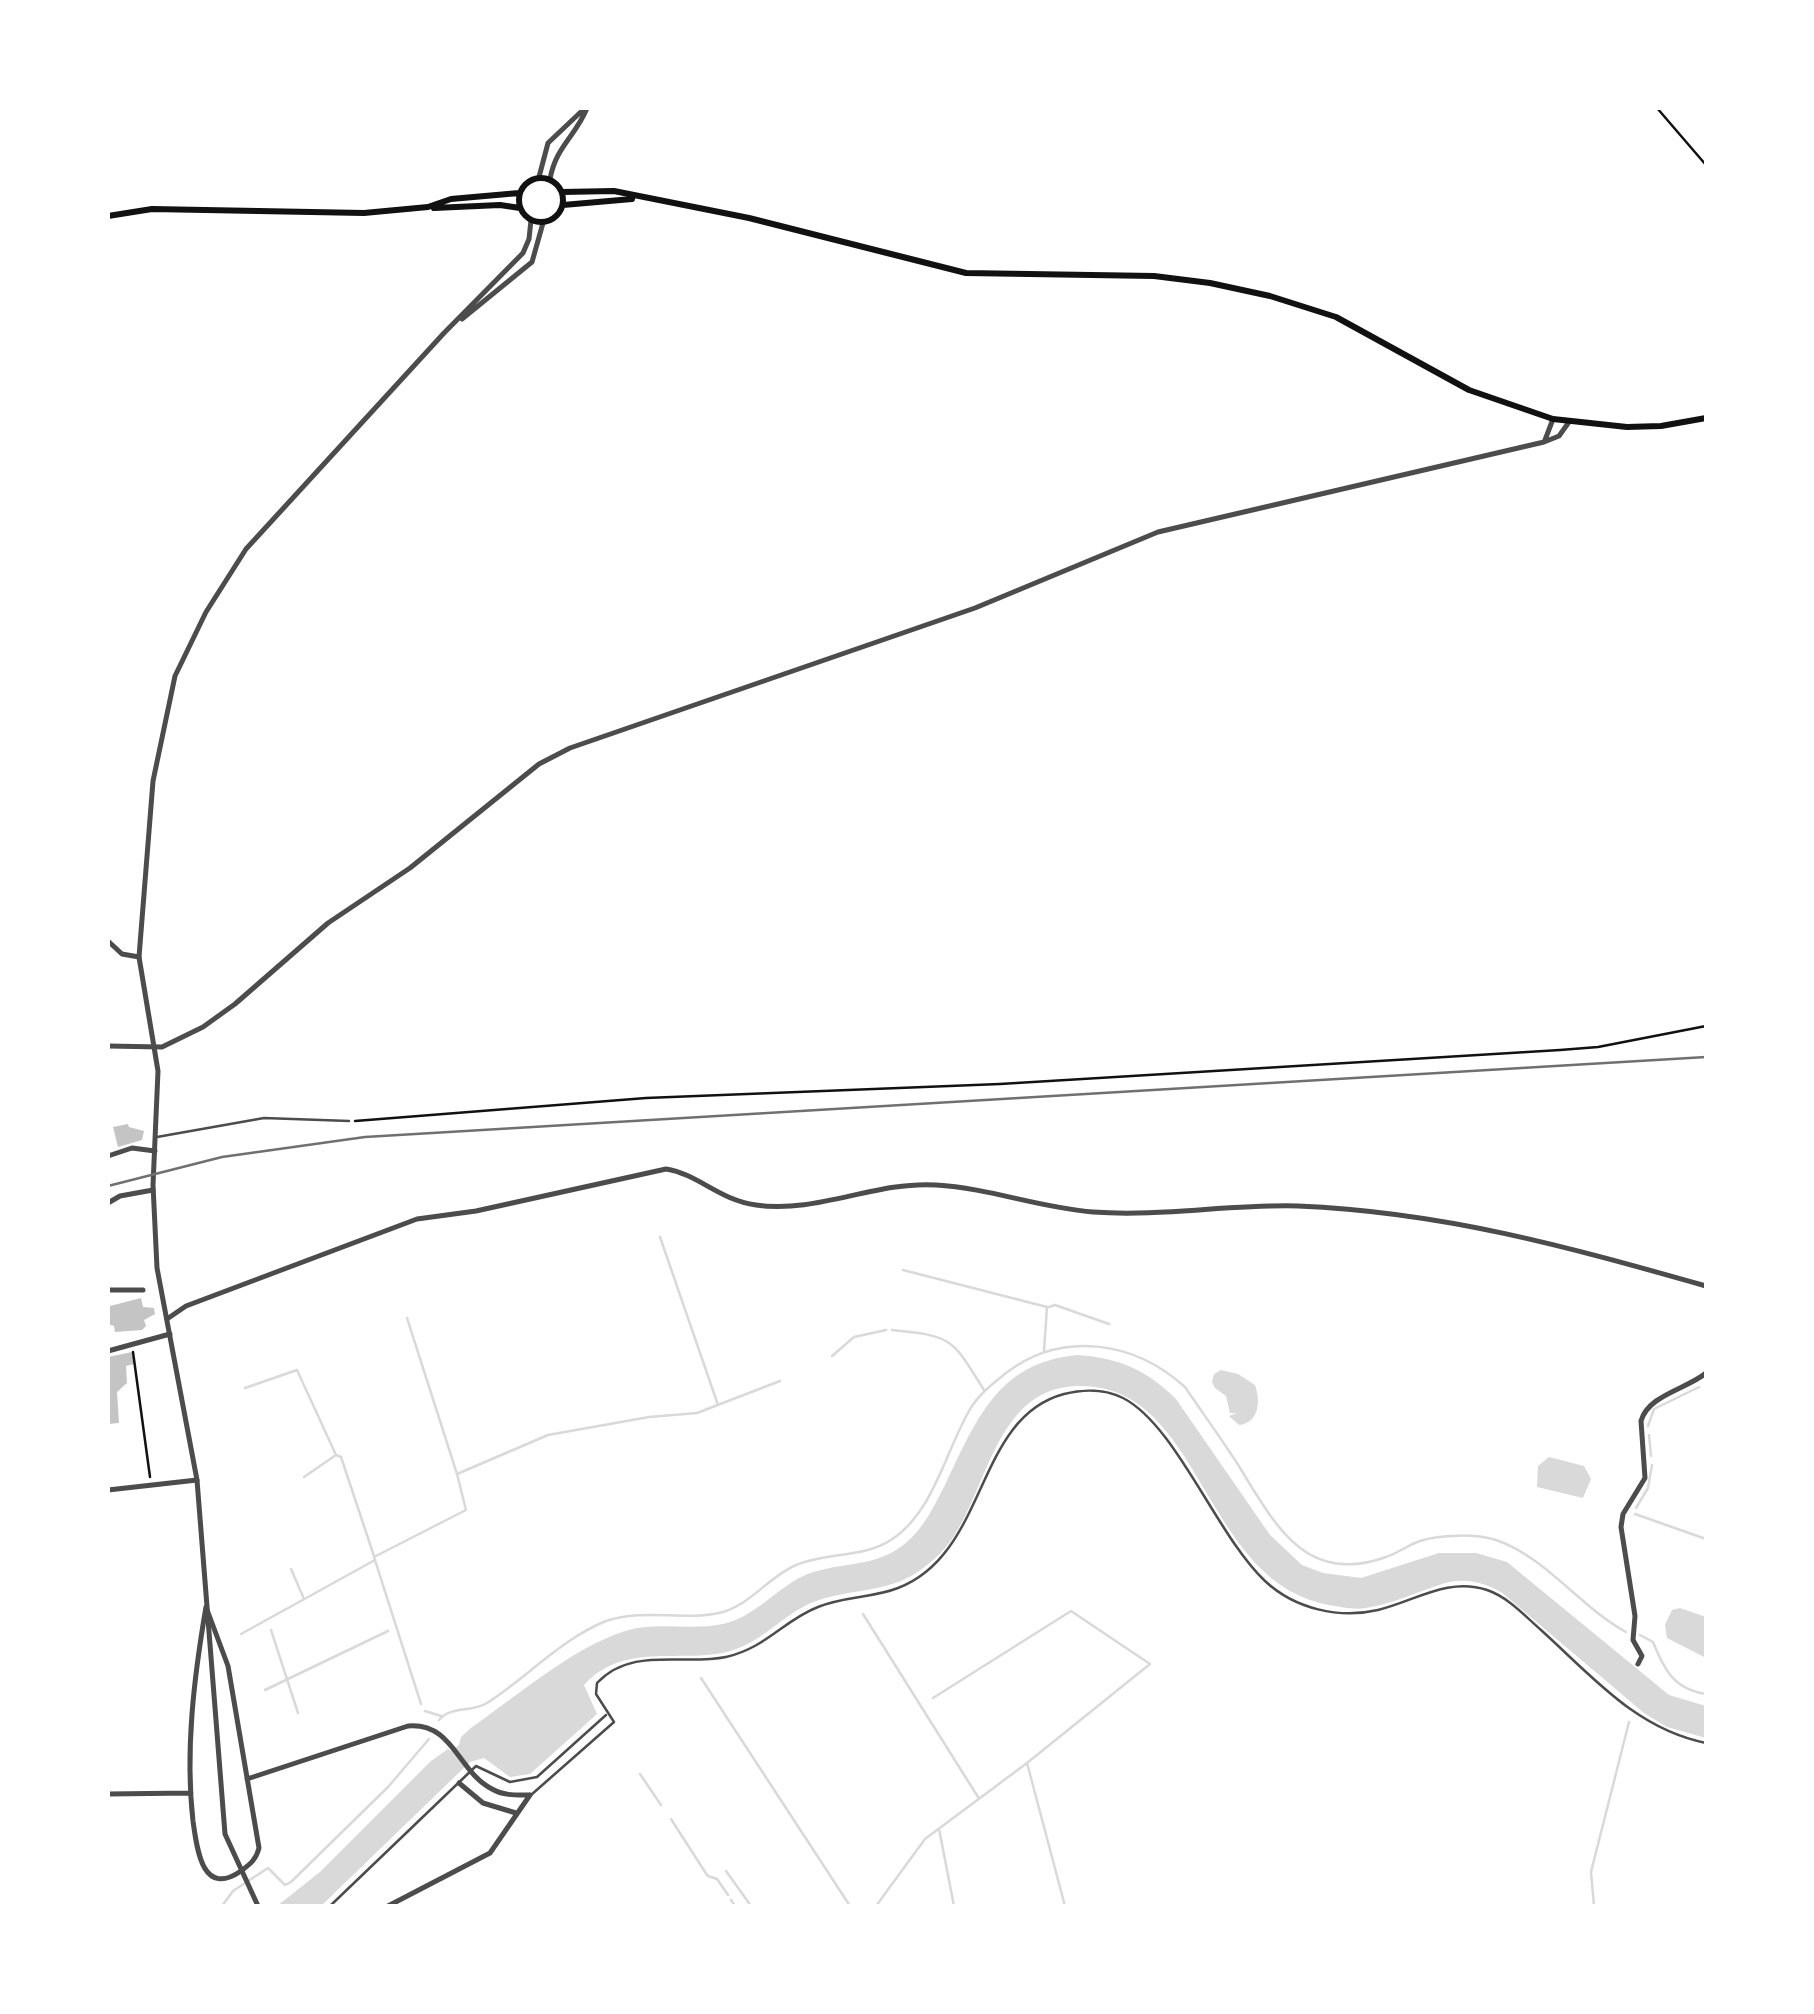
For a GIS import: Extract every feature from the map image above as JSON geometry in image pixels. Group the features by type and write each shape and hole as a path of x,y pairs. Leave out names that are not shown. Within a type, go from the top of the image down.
{"main road":[{"path":"428,207 451,200 519,193 530,180 539,178 550,179 562,192 563,205 556,217 543,222 531,220 520,208 519,193"},
{"path":"562,192 614,191 749,218 966,273 1154,276 1254,292 1347,321 1469,390 1553,418 1660,426 1706,418"},
{"path":"563,205 644,199"},
{"path":"108,216 152,210 364,213 428,207 520,208"}],"street":[{"path":"539,178 548,143 586,108"},
{"path":"550,179 554,159 582,121 586,108"},
{"path":"258,1906 225,1834 196,1480 158,1268 153,1190 158,1093 139,957 153,781 174,676 206,612 246,549 444,333 523,253 530,239 531,220"},
{"path":"444,333 532,262 543,222"},
{"path":"1544,442 1553,418"},
{"path":"108,1046 154,1048 203,1027 328,923 410,868 539,764 570,748 975,608 1158,532 1544,442 1559,436 1568,422"},
{"path":"108,941 122,954 139,957"},
{"path":"108,1156 132,1148 155,1150"},
{"path":"167,1318 186,1306 416,1219 476,1211 666,1168 685,1174 727,1198 761,1206 807,1204 881,1187 934,1184 1094,1212 1258,1205 1392,1214 1505,1231 1706,1286"},
{"path":"108,1202 153,1190"},
{"path":"108,1290 144,1290"},
{"path":"108,1351 170,1334"},
{"path":"1638,1664 1642,1656 1632,1640 1635,1616 1620,1528 1623,1514 1645,1478 1643,1413 1706,1372"},
{"path":"108,1490 196,1480"},
{"path":"206,1607 228,1666 258,1838 258,1856 230,1879 217,1880 201,1862 191,1792 194,1670 206,1607"},
{"path":"247,1779 408,1726 432,1728 488,1788 530,1796"},
{"path":"459,1783 483,1802 516,1813"},
{"path":"108,1794 191,1792"},
{"path":"388,1906 490,1853 530,1796"}],"lane":[{"path":"156,1137 264,1118 349,1121"},
{"path":"530,1796 614,1722 596,1694 597,1683 631,1662 706,1659 740,1653 780,1633 812,1609 910,1583 953,1544 1017,1422 1030,1410 1060,1395 1097,1391 1121,1397 1154,1423 1238,1550 1276,1590 1321,1610 1350,1613 1379,1610 1441,1588 1462,1586 1490,1591 1516,1608 1636,1715 1666,1732 1706,1743"},
{"path":"330,1906 476,1766 510,1782 536,1777 607,1714"}],"path":[{"path":"1657,108 1706,165"},
{"path":"349,1121 646,1098 1000,1084 1528,1052 1598,1047 1706,1026"},
{"path":"132,1345 152,1486"}],"shaded area":[{"path":"1078,1355 1132,1367 1176,1399 1270,1535 1302,1565 1323,1573 1361,1578 1439,1553 1476,1553 1507,1562 1669,1695 1706,1706 1706,1738 1667,1727 1644,1713 1501,1592 1487,1586 1467,1581 1445,1583 1386,1604 1357,1609 1329,1605 1288,1590 1256,1564 1160,1424 1131,1399 1095,1387 1063,1387 1037,1397 1017,1414 952,1539 919,1571 894,1584 811,1603 751,1642 727,1652 652,1656 616,1663 584,1685 597,1714 530,1774 510,1777 484,1758 470,1762 321,1906 277,1906 320,1872 431,1761 448,1749 451,1751 471,1728 585,1649 637,1628 711,1626 734,1621 801,1577 866,1562 902,1546 927,1518 979,1418 1008,1382 1050,1360"},
{"path":"1221,1370 1238,1374 1255,1385 1257,1410 1246,1423 1239,1425 1229,1416 1237,1413 1230,1413 1226,1396 1212,1382 1214,1374"},
{"path":"1549,1457 1584,1466 1591,1479 1583,1498 1537,1487 1538,1466"},
{"path":"1680,1608 1706,1617 1706,1658 1667,1638 1665,1625 1672,1610"}],"building":[{"path":"128,1124 144,1131 142,1140 118,1147 113,1127"},
{"path":"141,1298 143,1307 154,1308 155,1314 144,1320 146,1326 142,1330 115,1332 114,1326 108,1324 110,1306"},
{"path":"132,1352 134,1364 126,1366 127,1383 117,1392 119,1423 108,1424 108,1357"}],"waterway":[{"path":"660,1237 718,1405"},
{"path":"903,1270 1047,1307 1044,1351"},
{"path":"1049,1307 1055,1305 1109,1324"},
{"path":"407,1318 457,1474"},
{"path":"832,1356 854,1337 886,1330"},
{"path":"892,1330 928,1335 949,1343 984,1390"},
{"path":"439,1720 450,1712 487,1703 575,1637 606,1621 634,1615 719,1613 740,1604 796,1565 869,1550 891,1540 918,1514 928,1498 960,1427 981,1395 1028,1359 1074,1346 1121,1351 1143,1359 1185,1387 1278,1526 1312,1556 1333,1563 1358,1564 1438,1537 1496,1540 1531,1558 1626,1632"},
{"path":"245,1388 297,1370 336,1455"},
{"path":"421,1704 374,1557 466,1510 457,1474 548,1435 649,1417 697,1413 780,1381"},
{"path":"1648,1426 1654,1409 1699,1387"},
{"path":"1649,1435 1651,1456"},
{"path":"304,1477 336,1455 341,1457 374,1556"},
{"path":"1636,1508 1648,1488 1652,1465"},
{"path":"1635,1514 1706,1539"},
{"path":"241,1634 375,1560"},
{"path":"291,1569 304,1599"},
{"path":"933,1698 1071,1611 1150,1664 1027,1763"},
{"path":"863,1614 978,1797"},
{"path":"271,1630 298,1713"},
{"path":"265,1690 388,1631"},
{"path":"1640,1635 1653,1642 1678,1683 1706,1694"},
{"path":"701,1678 850,1906"},
{"path":"425,1711 441,1716"},
{"path":"1594,1906 1591,1872 1629,1722"},
{"path":"222,1906 233,1891 268,1868 285,1885 291,1882 388,1787 429,1739"},
{"path":"876,1906 925,1839 1027,1763 1065,1906"},
{"path":"640,1774 661,1805"},
{"path":"671,1819 707,1875"},
{"path":"939,1829 954,1906"},
{"path":"726,1871 751,1906"},
{"path":"708,1876 717,1879 728,1895"},
{"path":"731,1900 735,1906"}],"railway":[{"path":"108,1186 222,1157 365,1137 1706,1057"}]}
